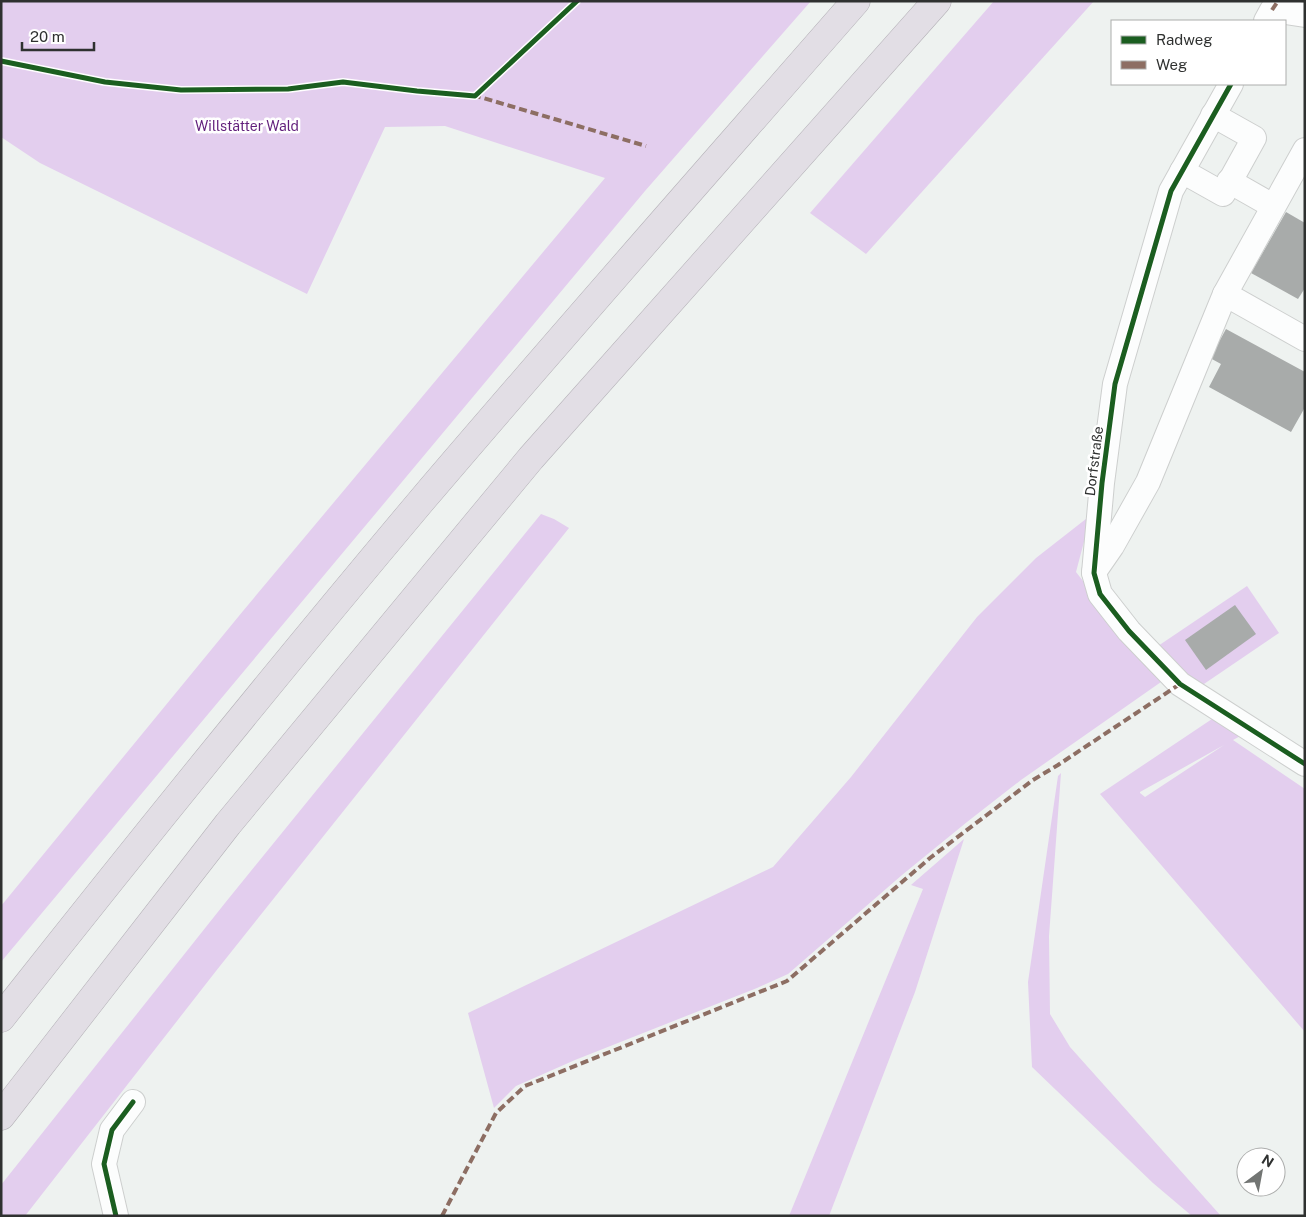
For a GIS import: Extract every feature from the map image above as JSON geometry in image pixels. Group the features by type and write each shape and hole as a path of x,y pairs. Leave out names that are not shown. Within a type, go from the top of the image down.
{"highway":[{"path":"1,1018 262,693 423,499 856,1"},
{"path":"1,1116 228,824 532,458 936,1"}],"street":[{"path":"1269,16 1305,15"},
{"name":"Dorfstraße","path":"1230,85 1171,191 1115,384 1102,483 1094,573 1100,594 1130,631 1180,684 1305,764"},
{"path":"1182,171 1223,194 1254,138 1214,115"},
{"path":"1094,573 1112,546 1148,482 1224,294 1274,206 1297,183 1305,150"},
{"path":"1229,181 1274,206"},
{"path":"1224,294 1305,339"},
{"path":"116,1216 104,1164 112,1130 133,1102"}],"green space":[{"name":"Willstätter Wald","path":"1,1 811,1 645,191 1,962 1,906 243,611 605,178 445,126 385,127 307,294 40,163 1,137"},
{"path":"994,1 1094,1 866,254 810,213"},
{"path":"541,514 569,528 216,971 25,1216 1,1216 1,1185 225,903"},
{"path":"1091,515 1076,572 1161,682 1021,780 967,822 902,875 788,974 575,1060 516,1086 494,1108 468,1013 773,867 851,777 977,617 1036,558"},
{"path":"1247,586 1279,633 1201,686 1176,665 1158,646"},
{"path":"1215,717 1244,734 1233,740 1305,789 1305,1032 1100,794","holes":["1224,745 1145,797 1140,792"]},
{"path":"1061,773 1049,936 1050,1014 1070,1047 1221,1216 1192,1216 1153,1183 1032,1067 1028,982 1058,776"},
{"path":"964,839 915,992 829,1216 789,1216 923,889 911,885"}],"building":[{"path":"1286,212 1305,223 1305,288 1298,299 1251,273"},
{"path":"1226,329 1305,372 1305,409 1291,432 1209,387 1221,364 1210,358"},
{"path":"1235,605 1256,634 1206,670 1185,640"}],"marked path":[{"path":"1272,10 1278,1"},
{"path":"473,95 646,146"},
{"path":"442,1216 496,1113 525,1086 787,981 930,858 1033,780 1180,684"}],"cycle path":[{"path":"1,61 105,82 181,90 288,89 343,82 475,96 577,1"},
{"path":"1230,85 1171,191 1115,384 1102,483 1094,573 1100,594 1129,631 1180,684 1305,764"},
{"path":"116,1216 104,1164 112,1130 133,1102"}]}
